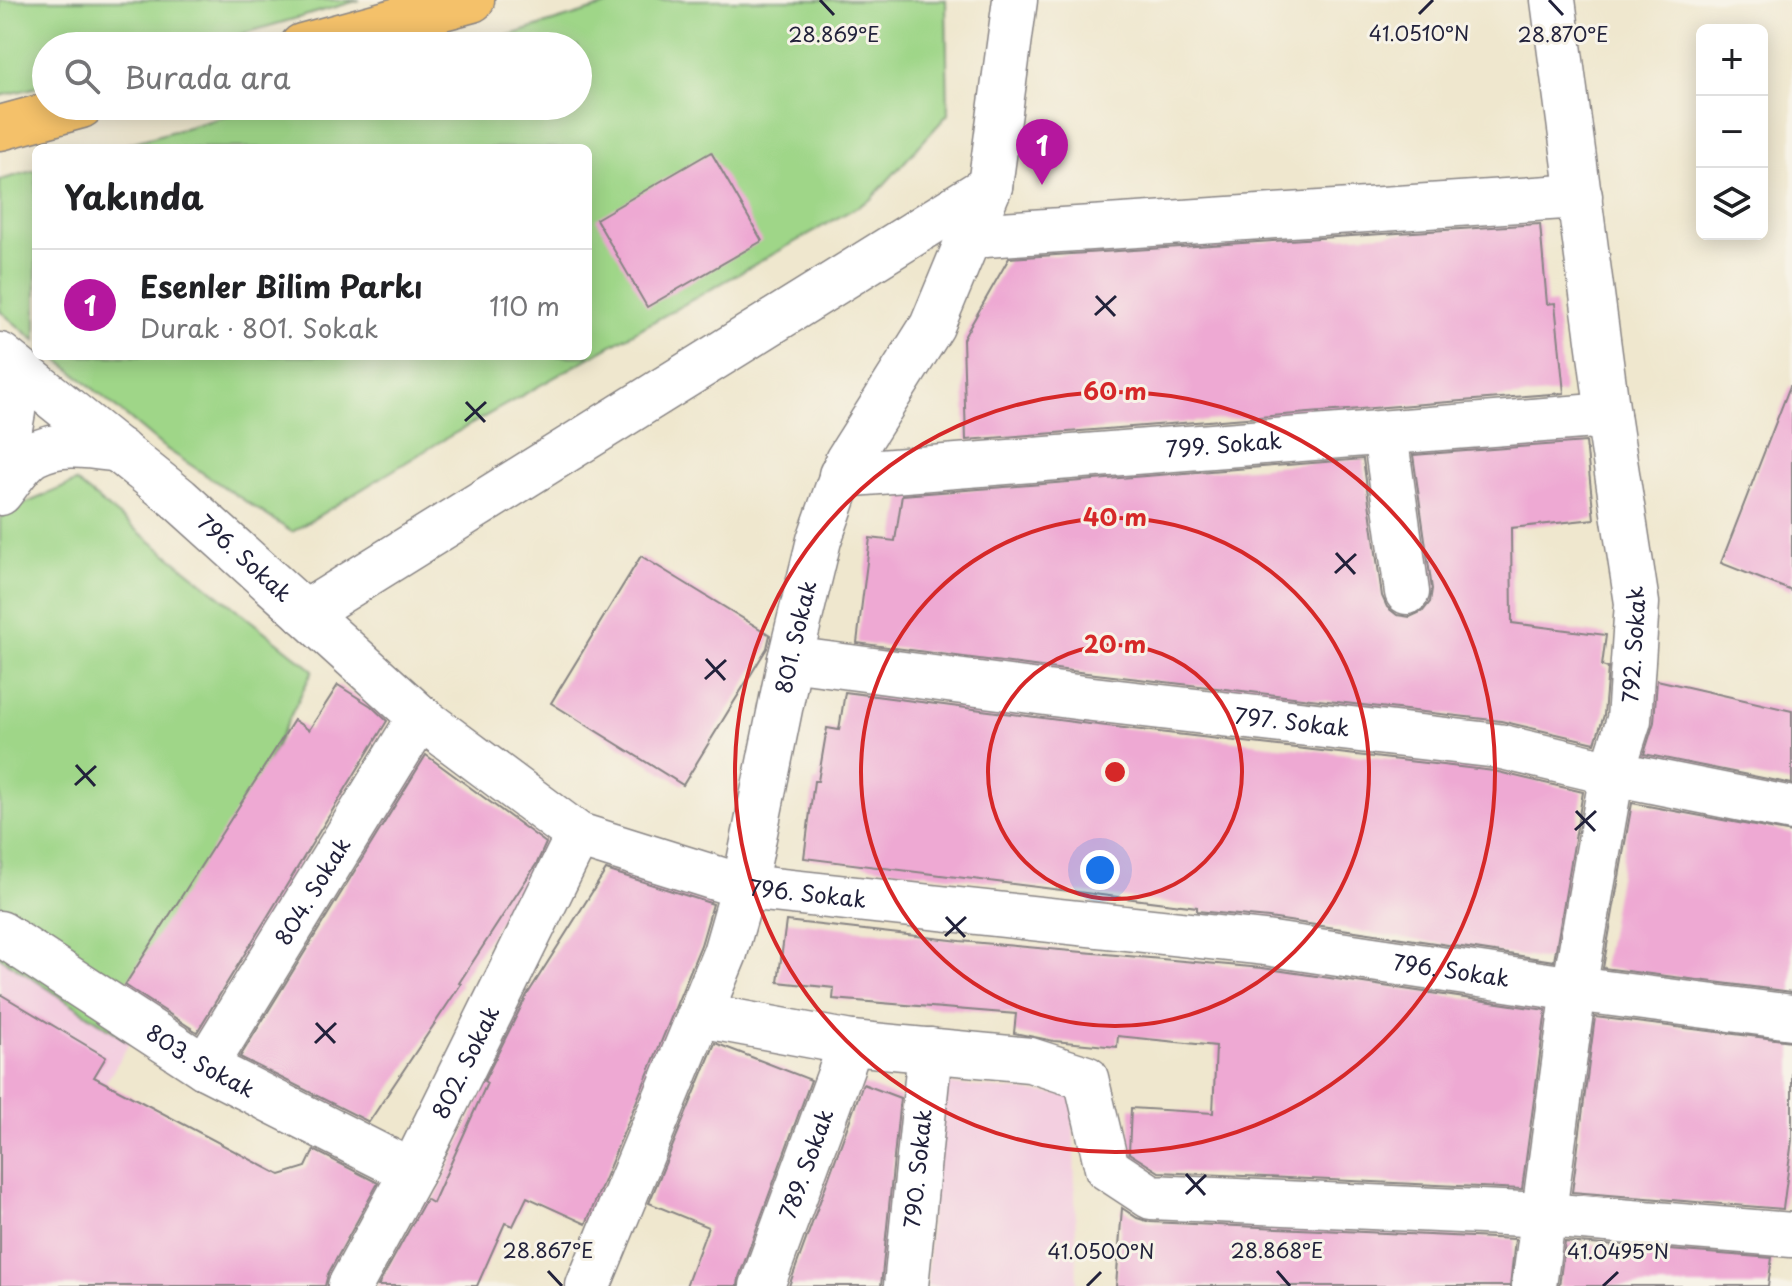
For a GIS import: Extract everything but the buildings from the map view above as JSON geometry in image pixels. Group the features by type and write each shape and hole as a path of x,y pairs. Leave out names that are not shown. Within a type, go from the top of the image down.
{"main road":[{"path":"354,32 472,0"},
{"path":"0,128 32,119"}],"street":[{"name":"801. Sokak","path":"588,1286 725,953 744,887 790,659 819,540 841,475 932,326 990,186 1015,0"},
{"name":"792. Sokak","path":"1534,1286 1574,989 1612,773 1629,720 1637,603 1608,415 1553,0"},
{"path":"305,613 990,186"},
{"path":"970,236 1580,196"},
{"path":"0,481 13,412 4,359"},
{"name":"796. Sokak","path":"4,359 169,491 420,717 578,835 744,887 1265,943 1574,989 1792,1017"},
{"name":"799. Sokak","path":"841,475 1608,415"},
{"path":"1385,434 1407,592"},
{"path":"0,493 30,456 78,444 119,450"},
{"name":"797. Sokak","path":"790,659 1084,698 1498,746 1612,773 1792,809"},
{"name":"804. Sokak","path":"205,1067 420,717"},
{"name":"802. Sokak","path":"350,1286 412,1172 578,835"},
{"name":"803. Sokak","path":"0,933 205,1067 412,1172"},
{"path":"700,1015 851,1043 1030,1060 1086,1078 1107,1168 1151,1197 1545,1215 1792,1235"},
{"name":"789. Sokak","path":"762,1286 851,1043"},
{"name":"790. Sokak","path":"906,1286 930,1050"}],"shaded area":[{"path":"0,957 130,1042 0,1261"},
{"path":"938,1083 1073,1096 1077,1286 927,1286"}],"green space":[{"path":"0,0 360,0 249,32 32,32 32,88 0,96"},
{"path":"625,0 946,0 948,114 871,199 592,356 592,144 127,144 213,120 592,120 592,32 520,32"},
{"path":"32,171 32,338 0,311 0,180"},
{"path":"59,360 585,360 436,444 292,532 162,446"},
{"path":"76,482 313,670 130,1042 0,957 0,519 5,512"}],"place":[{"name":"Esenler Bilim Parkı","path":"1042,185"}]}
